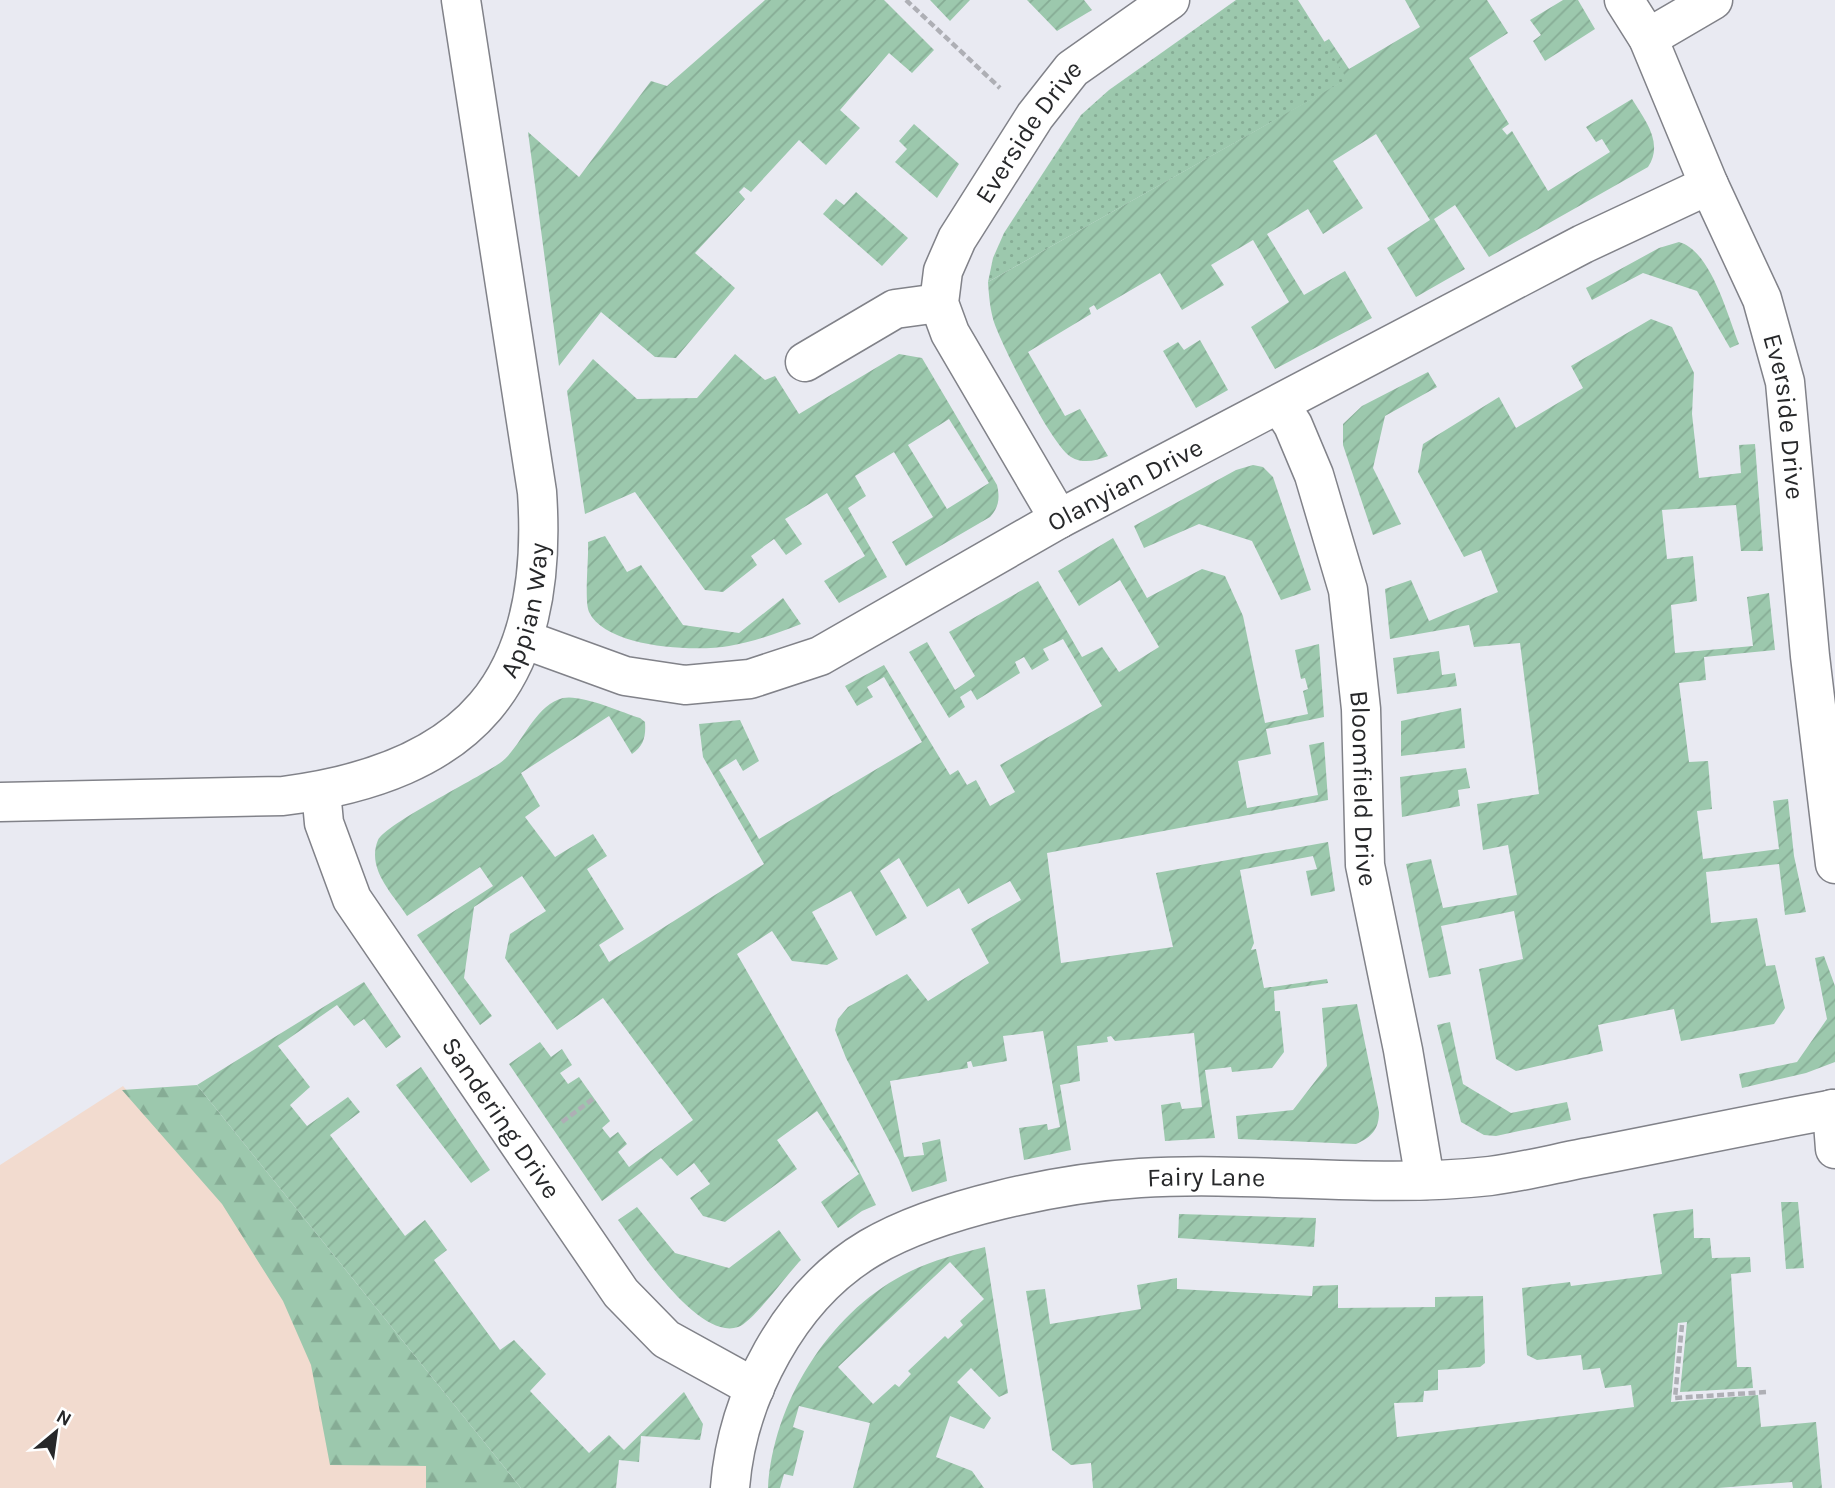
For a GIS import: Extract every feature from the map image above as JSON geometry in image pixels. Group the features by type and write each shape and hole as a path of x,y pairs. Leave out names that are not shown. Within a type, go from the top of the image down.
{"street":[{"name":"Appian Way","path":"0,802 283,796 321,791 413,763 449,742 490,701 523,639 540,532 537,492 461,0"},
{"name":"Everside Drive","path":"1059,519 950,333 939,303 943,271 957,239 1035,116 1072,69 1170,0"},
{"name":"Everside Drive","path":"1624,0 1648,38 1709,185 1762,299 1785,382 1810,656 1835,864"},
{"path":"1648,38 1713,0"},
{"name":"Olanyian Drive","path":"523,639 625,676 685,685 750,679 820,656 1059,519 1583,244 1709,185"},
{"path":"805,362 895,309 939,303"},
{"name":"Bloomfield Drive","path":"1280,405 1314,475 1348,590 1361,709 1365,865 1404,1050 1425,1180"},
{"name":"Sandering Drive","path":"321,791 324,823 352,900 621,1293 666,1339 755,1388"},
{"path":"1833,1109 1835,1149"},
{"name":"Fairy Lane","path":"730,1488 732,1459 755,1388 776,1345 798,1314 847,1265 869,1248 909,1230 994,1202 1136,1178 1425,1180 1492,1175 1833,1109"}],"path":[{"path":"906,0 1009,98 1035,116"},
{"path":"552,1129 594,1098"},
{"path":"1682,1325 1675,1398 1766,1392"}],"shaded area":[{"path":"123,1086 224,1202 430,1464 431,1488 0,1488 0,1165"}],"green space":[{"path":"765,0 884,0 934,50 912,73 889,53 840,110 860,128 826,165 799,140 751,192 744,187 739,192 745,199 695,253 735,288 676,358 655,357 601,312 559,366 528,132 579,177 651,81 667,86"},
{"path":"930,0 970,0 950,21"},
{"path":"1027,0 1084,0 1092,10 1057,31"},
{"path":"1236,0 1298,0 1348,79 988,282 993,258 1004,233 1081,115 1109,90"},
{"path":"1405,0 1487,0 1508,33 1469,58 1509,124 1502,129 1507,135 1512,131 1548,191 1610,152 1602,139 1596,142 1586,127 1632,99 1647,123 1653,140 1654,149 1648,167 1489,257 1455,205 1434,219 1465,269 1416,297 1387,248 1430,220 1376,134 1333,161 1363,208 1323,234 1308,209 1267,234 1304,295 1345,271 1372,318 1275,369 1251,327 1289,302 1253,240 1211,265 1224,285 1182,310 1160,273 1097,310 1094,305 1089,308 1091,314 1028,352 1065,416 1080,409 1108,456 1089,461 1071,457 1052,435 1008,354 993,320 988,282 1347,79 1324,42 1329,39 1349,69 1420,27"},
{"path":"1563,0 1578,0 1595,29 1545,61 1533,41 1541,35 1530,20"},
{"path":"914,124 959,164 937,198 895,162 907,149 899,141"},
{"path":"856,192 908,238 882,266 823,214 836,199 844,205"},
{"path":"1679,242 1690,248 1709,270 1739,344 1730,348 1697,291 1643,273 1592,300 1586,288 1659,248"},
{"path":"1651,319 1672,327 1694,373 1692,414 1699,478 1741,473 1739,445 1755,444 1763,551 1741,551 1736,505 1662,510 1667,559 1693,556 1697,601 1671,605 1675,653 1753,646 1747,597 1769,593 1775,650 1704,657 1706,680 1679,683 1689,762 1708,761 1712,809 1697,811 1703,859 1779,849 1773,801 1788,799 1794,856 1806,912 1785,915 1779,864 1706,872 1711,923 1757,918 1766,966 1775,965 1785,1008 1774,1024 1681,1041 1674,1009 1598,1025 1603,1051 1516,1071 1496,1059 1479,969 1523,959 1514,911 1441,926 1451,974 1429,978 1406,864 1431,859 1443,908 1517,895 1508,845 1483,850 1477,804 1539,794 1520,643 1474,647 1469,625 1390,639 1385,589 1411,580 1429,621 1498,592 1481,550 1464,557 1418,472 1423,444 1499,397 1516,428 1583,388 1571,366"},
{"path":"1200,340 1228,390 1196,408 1163,351 1178,342 1184,350"},
{"path":"735,354 765,380 775,376 799,414 899,354 922,358 997,485 997,506 990,517 906,566 892,542 933,517 894,452 855,476 866,496 848,508 887,577 839,603 824,581 865,556 827,493 785,519 802,544 786,555 774,539 751,556 757,565 723,592 705,590 635,492 585,514 567,391 593,359 637,399 697,398","holes":["949,419 989,483 947,509 908,445"]},
{"path":"1428,372 1437,387 1385,416 1373,468 1401,524 1373,535 1343,445 1343,424 1362,406"},
{"path":"1253,465 1263,467 1273,477 1311,590 1281,600 1252,541 1199,524 1144,548 1134,526 1236,470"},
{"path":"605,536 627,572 641,565 683,625 739,633 783,598 801,624 756,640 714,648 653,645 613,633 599,624 589,612 587,599 588,542"},
{"path":"1113,538 1147,598 1202,569 1225,576 1243,616 1265,723 1308,714 1303,691 1308,689 1305,678 1301,679 1295,650 1319,644 1324,717 1266,729 1271,754 1238,761 1247,808 1318,795 1309,745 1324,742 1328,800 1047,853 1061,963 1173,947 1156,873 1328,842 1335,891 1311,896 1306,871 1317,869 1313,856 1240,870 1254,943 1251,950 1256,949 1264,988 1327,979 1328,983 1274,991 1275,1011 1280,1011 1284,1052 1272,1068 1232,1072 1231,1067 1205,1070 1215,1138 1165,1141 1161,1105 1180,1102 1182,1109 1202,1107 1194,1033 1115,1041 1111,1036 1107,1037 1108,1042 1077,1046 1080,1081 1060,1085 1071,1150 1024,1160 1019,1128 1047,1124 1048,1130 1060,1127 1043,1031 1003,1036 1007,1061 973,1067 971,1061 967,1062 968,1068 890,1081 904,1157 924,1155 922,1143 940,1139 947,1181 912,1192 899,1160 846,1058 835,1030 838,1019 848,1007 907,974 928,1001 989,963 971,929 1021,900 1010,881 968,904 959,888 927,907 899,858 880,871 907,918 876,936 851,891 812,912 838,959 827,965 792,961 772,931 737,954 845,1143 876,1205 862,1211 838,1228 821,1202 859,1174 817,1111 777,1140 797,1169 725,1222 703,1216 690,1198 710,1184 694,1163 677,1176 661,1158 602,1201 509,1064 540,1042 551,1057 562,1049 572,1065 560,1073 568,1084 579,1077 610,1121 602,1128 610,1138 618,1132 627,1144 618,1152 629,1167 693,1120 603,998 557,1030 505,958 510,934 546,911 522,876 474,907 464,978 492,1016 480,1025 417,935 493,886 480,867 407,916 378,871 375,851 378,840 397,823 500,763 536,717 553,702 571,697 640,718 645,722 644,736 642,744 632,754 609,716 521,773 540,806 525,817 555,857 593,834 607,856 587,869 624,929 599,945 609,962 764,864 703,757 699,724 740,720 759,761 743,771 736,759 719,770 759,839 922,742 884,677 867,687 873,697 857,706 845,686 884,665 950,775 958,770 967,785 976,780 990,806 1015,792 1000,765 1102,706 1063,639 1043,649 1049,660 1032,670 1024,657 1015,662 1020,673 977,700 971,690 960,697 965,707 949,718 909,652 927,642 955,690 975,676 949,632 1038,581 1082,657 1102,647 1119,672 1159,647 1120,580 1079,606 1058,571"},
{"path":"1439,651 1442,675 1455,673 1457,686 1397,694 1393,658"},
{"path":"1461,708 1465,748 1401,756 1401,721"},
{"path":"1466,768 1470,788 1458,790 1460,806 1402,817 1400,777"},
{"path":"1824,956 1835,986 1835,1062 1806,1073 1742,1088 1739,1074 1797,1062 1827,1019 1815,958"},
{"path":"364,982 401,1037 386,1048 364,1019 354,1026 337,1005 278,1046 310,1087 290,1105 307,1126 348,1097 360,1112 330,1135 405,1236 425,1220 447,1250 434,1260 500,1350 514,1340 546,1374 530,1391 589,1453 609,1435 624,1450 684,1392 703,1424 700,1440 641,1436 639,1462 619,1460 616,1488 521,1488 197,1085"},
{"path":"1357,1004 1379,1112 1374,1132 1356,1144 1238,1139 1236,1116 1293,1110 1327,1066 1322,1008"},
{"path":"1450,1022 1463,1084 1511,1113 1567,1102 1571,1120 1496,1136 1484,1135 1461,1122 1437,1025"},
{"path":"421,1067 490,1170 471,1183 396,1085"},
{"path":"197,1085 521,1488 426,1488 426,1466 330,1465 311,1365 283,1301 222,1204 122,1090"},
{"path":"1781,1202 1798,1202 1804,1268 1786,1269"},
{"path":"637,1207 675,1253 729,1268 779,1230 801,1260 744,1323 738,1327 722,1327 705,1320 687,1306 654,1269 618,1220"},
{"path":"1693,1209 1694,1238 1710,1238 1712,1258 1750,1257 1751,1272 1731,1274 1737,1367 1751,1367 1753,1388 1680,1392 1687,1322 1678,1323 1671,1402 1758,1395 1761,1427 1816,1422 1822,1488 1793,1488 1792,1482 1718,1488 1093,1488 1091,1463 1071,1465 1052,1450 1026,1291 1045,1289 1050,1324 1141,1309 1137,1285 1177,1278 1177,1289 1312,1296 1313,1286 1338,1285 1338,1308 1435,1307 1435,1297 1483,1296 1485,1363 1480,1367 1438,1370 1438,1390 1424,1391 1423,1402 1394,1403 1397,1437 1634,1407 1631,1385 1605,1388 1600,1368 1583,1370 1581,1355 1537,1360 1527,1355 1522,1288 1570,1282 1571,1286 1662,1274 1653,1214"},
{"path":"1179,1214 1316,1218 1314,1247 1178,1238"},
{"path":"985,1247 1008,1393 999,1397 971,1368 957,1382 991,1418 984,1429 950,1416 936,1457 972,1471 984,1488 853,1488 870,1423 799,1406 793,1427 804,1431 793,1476 784,1474 780,1488 768,1488 772,1456 793,1394 809,1365 851,1313 876,1292 913,1270","holes":["950,1262 984,1299 960,1321 963,1325 948,1339 945,1336 908,1371 911,1374 899,1387 895,1384 873,1404 838,1367"]}]}
